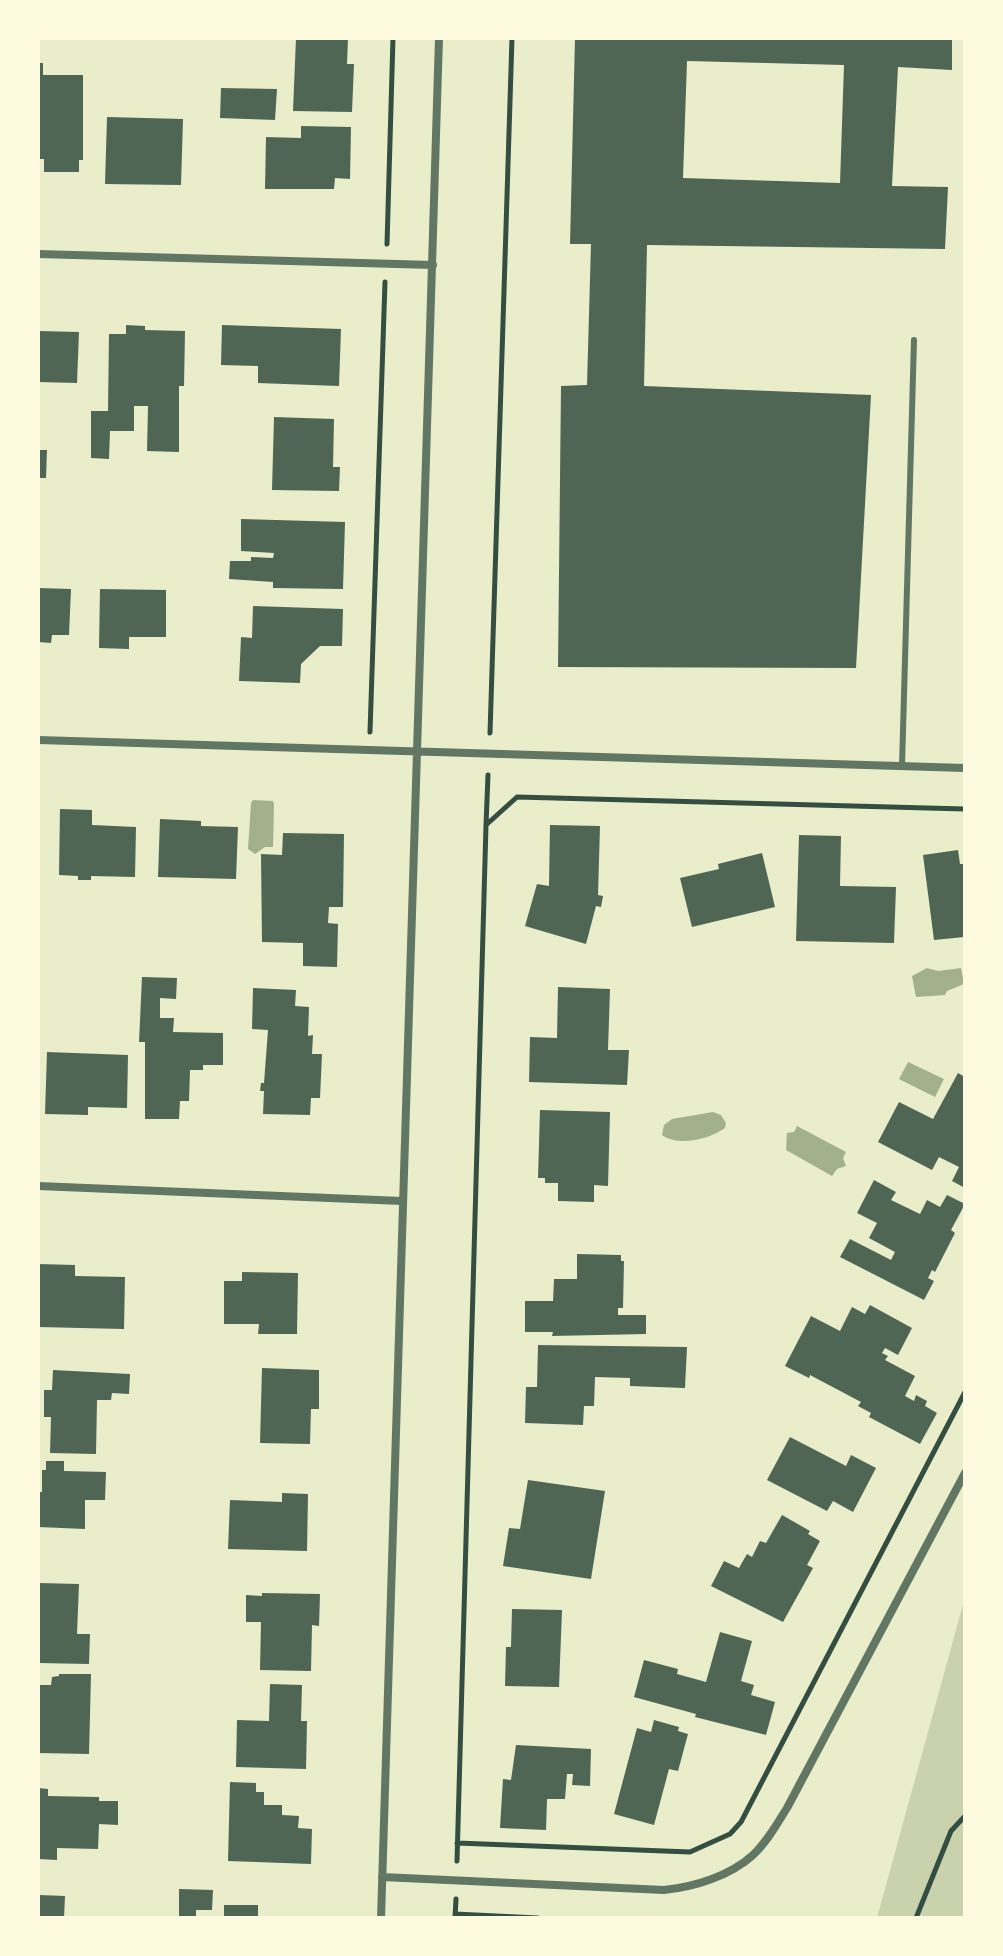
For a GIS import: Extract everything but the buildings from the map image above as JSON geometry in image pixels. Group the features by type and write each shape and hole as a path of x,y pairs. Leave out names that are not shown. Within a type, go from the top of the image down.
{"street":[{"path":"381,1918 439,38"},
{"path":"38,254 433,265"},
{"path":"38,740 965,768"},
{"path":"38,1186 402,1201"},
{"path":"382,1877 664,1890 713,1878 753,1855 787,1808 965,1473"}],"lane":[{"path":"902,766 914,340"}],"path":[{"path":"370,749 393,38"},
{"path":"512,38 455,1916 538,1918"},
{"path":"486,825 517,797 965,809"},
{"path":"457,1843 690,1852 730,1834 741,1822 965,1392"},
{"path":"916,1918 951,1831 965,1816"}],"shaded area":[{"path":"253,800 273,801 274,804 273,847 265,847 255,854 248,849"},
{"path":"927,968 938,971 961,968 964,984 947,991 945,995 916,997 912,976"},
{"path":"908,1062 944,1079 935,1097 899,1079"},
{"path":"713,1112 721,1115 726,1123 725,1128 711,1135 676,1141 662,1135 664,1125 672,1119"},
{"path":"797,1126 846,1152 843,1158 846,1166 837,1169 832,1176 786,1150 787,1133 794,1132"},
{"path":"965,1597 965,1918 877,1918"}]}
